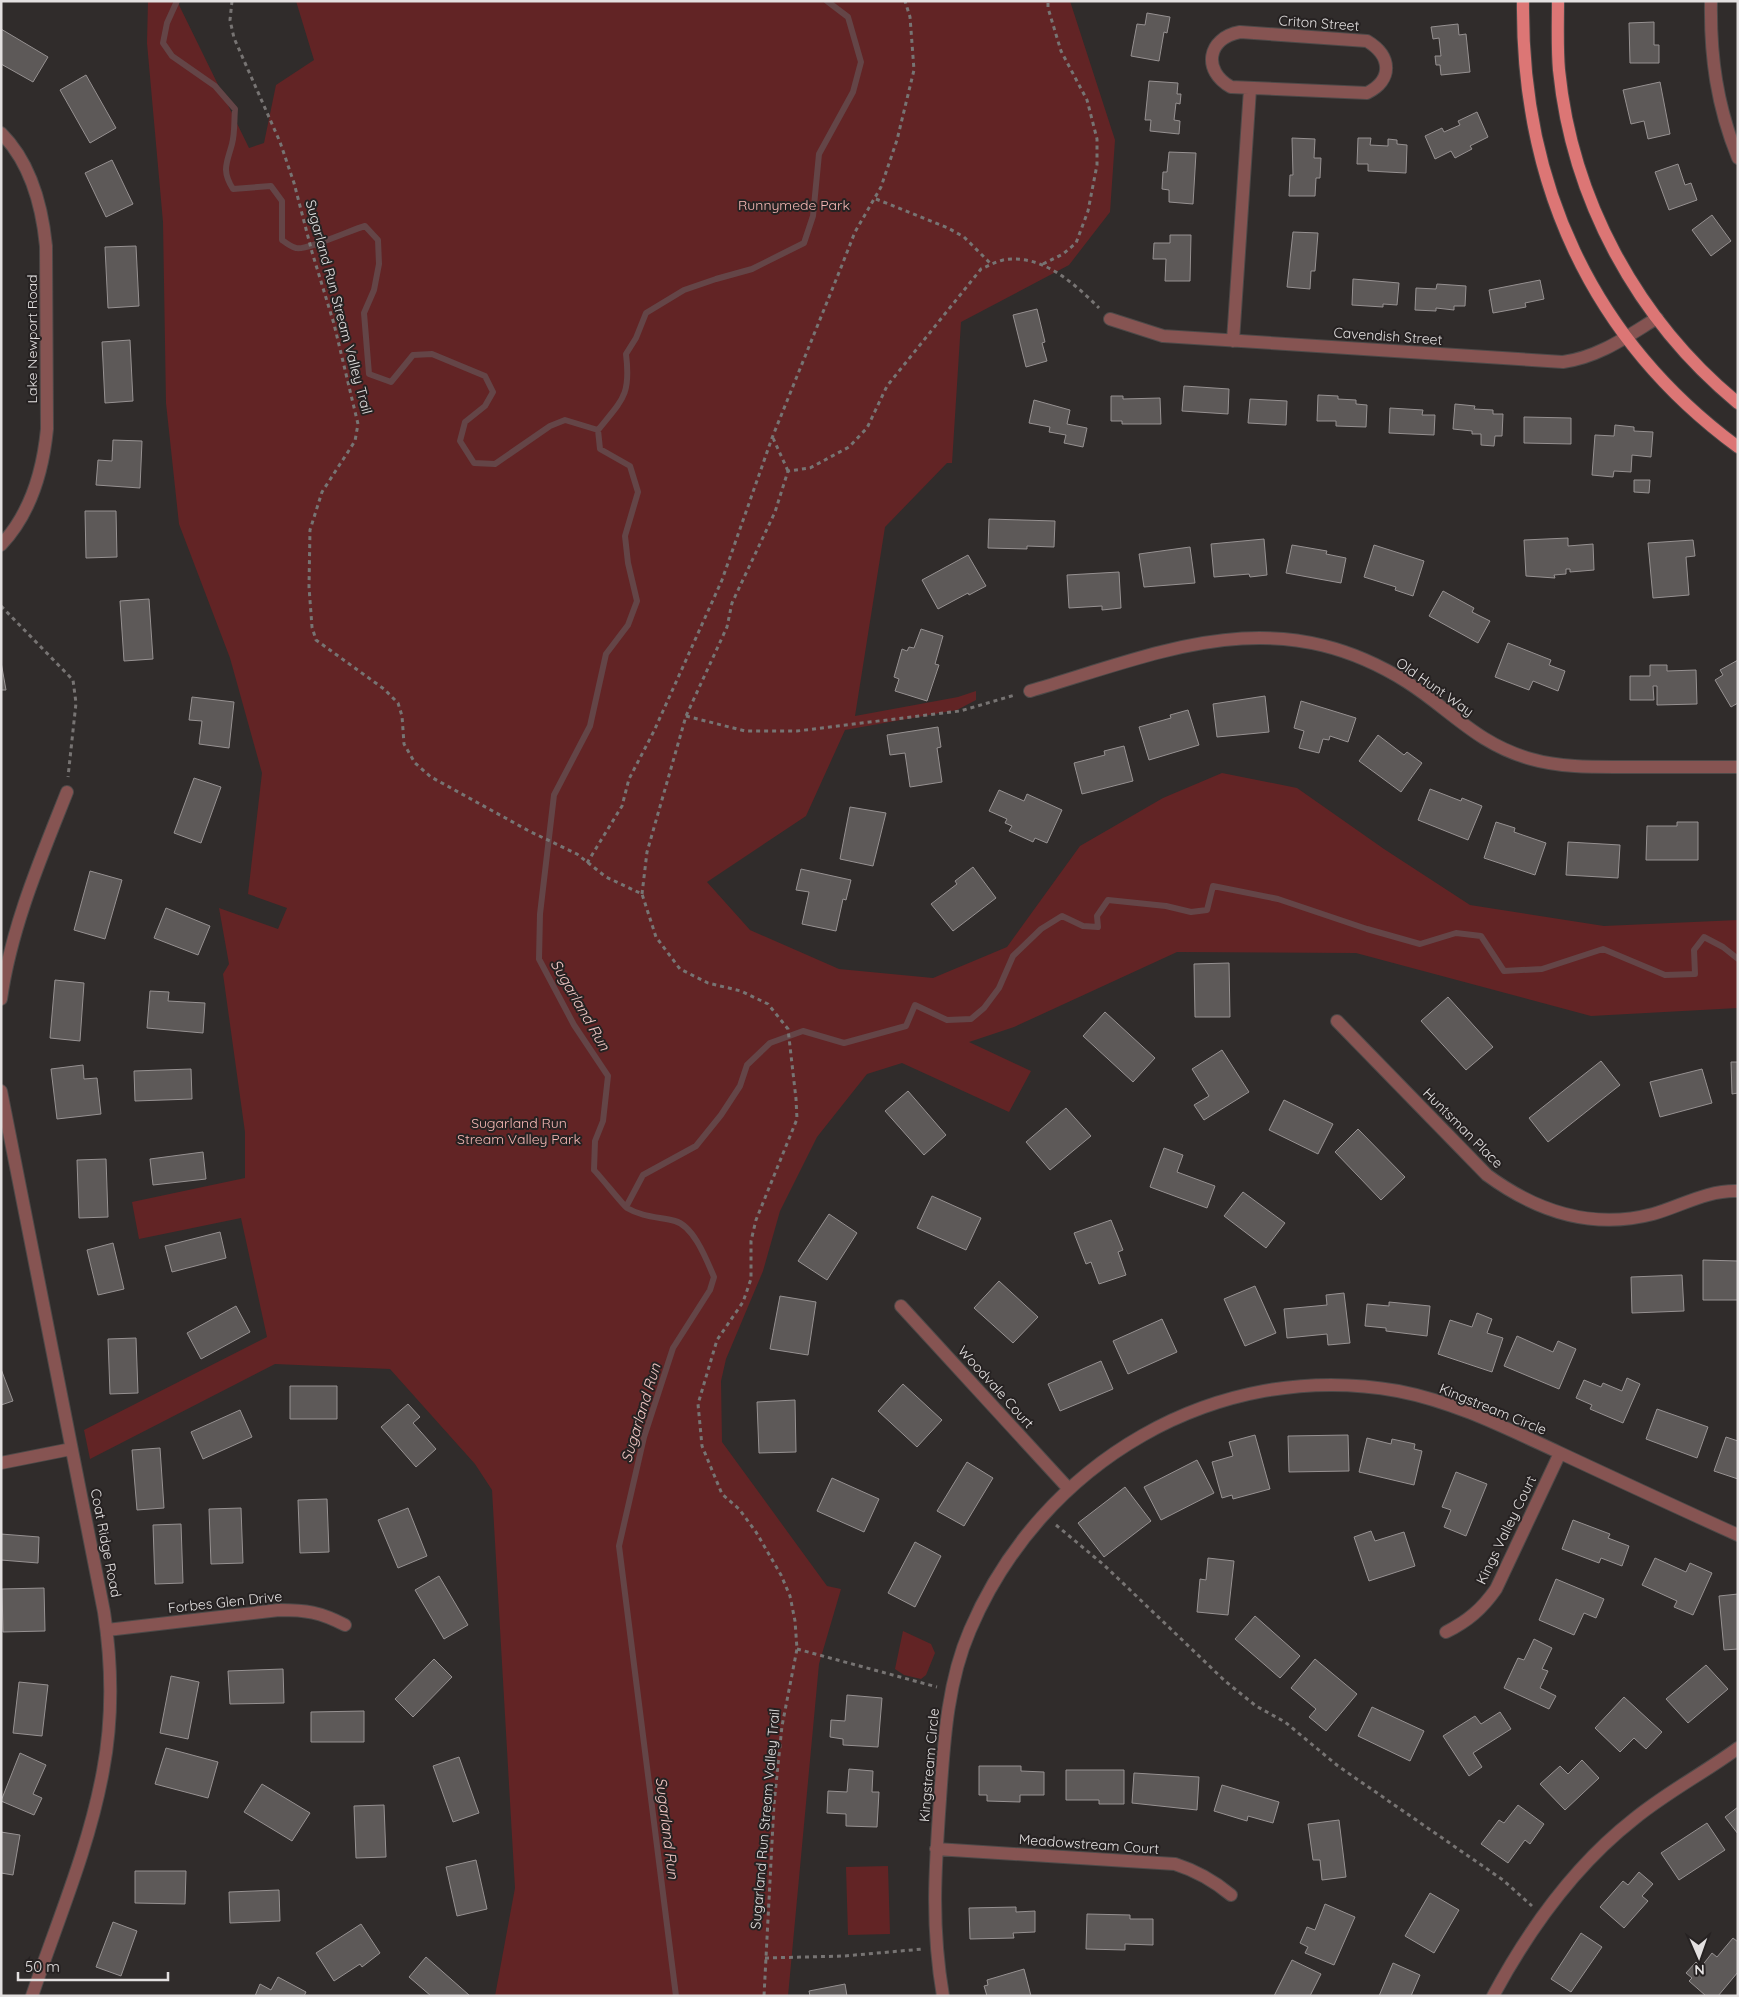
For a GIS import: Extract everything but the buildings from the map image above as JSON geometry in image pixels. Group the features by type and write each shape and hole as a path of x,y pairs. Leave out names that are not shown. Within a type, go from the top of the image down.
{"main road":[{"path":"1522,1 1522,40 1529,111 1557,213 1572,247 1626,338 1674,393 1738,447"},
{"path":"1558,1 1559,68 1571,142 1582,178 1610,245 1628,277 1657,318 1696,364 1738,403"}],"street":[{"path":"1711,1 1710,43 1716,87 1727,130 1738,158"},
{"name":"Criton Street","path":"1240,32 1367,42 1378,47 1385,57 1387,69 1384,80 1377,88 1367,93 1250,88 1231,87 1221,81 1214,72 1212,61 1214,50 1220,41 1229,34 1240,32"},
{"path":"1233,341 1250,88"},
{"name":"Lake Newport Road","path":"1,133 21,160 34,187 43,218 46,246 47,428 45,452 38,481 25,511 1,545"},
{"name":"Cavendish Street","path":"1110,319 1130,328 1163,336 1563,362 1583,360 1604,351 1657,318"},
{"name":"Old Hunt Way","path":"1030,691 1192,644 1228,638 1275,638 1304,641 1331,648 1372,663 1407,682 1470,731 1498,746 1531,759 1562,765 1738,767"},
{"path":"1,999 16,929 67,792"},
{"name":"Huntsman Place","path":"1337,1021 1487,1175 1512,1193 1539,1207 1566,1215 1595,1219 1624,1219 1652,1214 1705,1195 1738,1191"},
{"name":"Coat Ridge Road","path":"1,1091 107,1630 110,1672 109,1722 103,1770 93,1814 32,1996"},
{"name":"Woodvale Court","path":"901,1306 1068,1488"},
{"name":"Kingstream Circle","path":"943,1996 936,1948 934,1902 936,1849 944,1742 952,1691 969,1632 988,1592 1014,1551 1042,1514 1068,1488 1105,1458 1145,1433 1184,1414 1223,1401 1267,1391 1314,1386 1353,1386 1397,1391 1441,1402 1490,1420 1738,1536"},
{"path":"1,1463 72,1449"},
{"name":"Kings Valley Court","path":"1446,1632 1465,1623 1477,1613 1496,1589 1560,1453"},
{"name":"Forbes Glen Drive","path":"107,1630 279,1610 306,1610 326,1615 344,1624"},
{"path":"1493,1996 1515,1955 1556,1896 1592,1857 1633,1820 1675,1788 1738,1748"},
{"name":"Meadowstream Court","path":"936,1849 1175,1864 1195,1870 1214,1880 1231,1895"}],"path":[{"name":"Sugarland Run Stream Valley Trail","path":"232,1 230,20 234,38 280,142 297,192 312,252 334,324 358,424 356,441 322,492 310,530 309,587 312,627 316,640 384,689 398,703 402,716 404,744 415,763 454,791 577,854 606,877 642,894 656,937 680,969 708,982 741,991 768,1004 788,1029 797,1119 756,1220 751,1241 751,1279 743,1302 717,1340 698,1404 702,1446 722,1494 739,1509 756,1532 787,1589 794,1621 797,1649 782,1726 765,1958 764,1996"},
{"path":"587,863 622,806 630,779 722,580 772,438 855,232 876,200 898,140 914,70 910,17 906,1"},
{"path":"1043,264 1063,254 1076,243 1088,211 1097,165 1097,139 1087,100 1061,50 1048,8 1048,1"},
{"path":"876,200 948,228 964,237 991,265"},
{"path":"788,471 810,468 850,447 867,428 887,386 981,269 1011,260 1028,260 1043,264 1084,292 1110,319"},
{"path":"642,894 647,852 686,716 727,627 732,603 774,512 788,471 772,438"},
{"path":"1,606 73,680 76,703 67,792"},
{"path":"686,716 745,731 798,731 960,711 1030,691"},
{"path":"1042,1514 1104,1565 1226,1681 1256,1706 1285,1722 1338,1766 1503,1880 1543,1915"},
{"path":"797,1649 952,1691"},
{"path":"765,1958 844,1956 936,1948"}],"green space":[{"name":"Sugarland Run Stream Valley Park","path":"148,1 177,1 249,148 264,143 276,85 314,60 296,1 1070,1 1115,140 1110,212 1069,265 961,322 952,463 947,463 885,527 855,716 958,697 976,691 976,700 957,710 845,730 806,816 707,882 750,930 839,969 933,978 1007,947 1080,846 1163,798 1222,773 1297,788 1384,849 1470,905 1604,926 1738,920 1738,1008 1591,1016 1356,953 1177,952 1014,1027 969,1042 1031,1071 1009,1112 902,1063 867,1074 817,1137 780,1211 763,1271 726,1359 721,1381 722,1442 827,1586 841,1589 819,1664 788,1996 495,1996 515,1888 492,1490 475,1464 390,1369 275,1364 90,1459 84,1430 267,1337 241,1218 139,1239 132,1202 245,1178 245,1132 223,974 229,964 219,908 278,929 287,908 248,894 262,773 230,658 179,524 166,403 163,222 147,43"},
{"path":"903,1631 931,1644 935,1653 926,1675 921,1679 904,1675 895,1669"},
{"path":"888,1866 890,1934 848,1935 846,1867"}],"waterway":[{"path":"177,1 167,23 163,43 172,56 215,86 235,109 233,140 226,167 227,177 233,189 271,186 282,201 282,240 294,247 309,246 365,226 378,240 379,264 374,290 364,313 369,374 391,382 413,355 432,354 485,376 493,392 485,406 465,422 460,441 474,463 495,464 550,426 565,420 598,430"},
{"name":"Sugarland Run","path":"676,1996 619,1546 644,1437 673,1348 710,1290 714,1277 699,1245 682,1224 645,1215 627,1208 594,1170 595,1141 603,1121 608,1076 574,1025 539,959 540,914 554,795 590,726 606,654 628,625 637,601 628,563 625,536 638,492 630,466 600,449 598,430 614,411 623,396 627,379 626,354 636,338 646,313 684,290 752,269 804,243 813,216 819,154 853,92 861,62 848,17 827,1"},
{"path":"626,1207 643,1175 696,1146 721,1115 740,1086 747,1065 770,1043 803,1031 844,1043 906,1026 915,1005 947,1020 971,1019 984,1008 999,988 1013,956 1041,929 1062,916 1083,926 1098,927 1097,916 1108,900 1166,906 1191,912 1207,910 1213,886 1278,899 1367,929 1420,944 1456,933 1481,936 1504,971 1542,969 1603,949 1665,975 1695,974 1694,950 1704,937 1723,947 1738,959"}],"park label":[{"name":"Runnymede Park","path":"794,205"}]}
